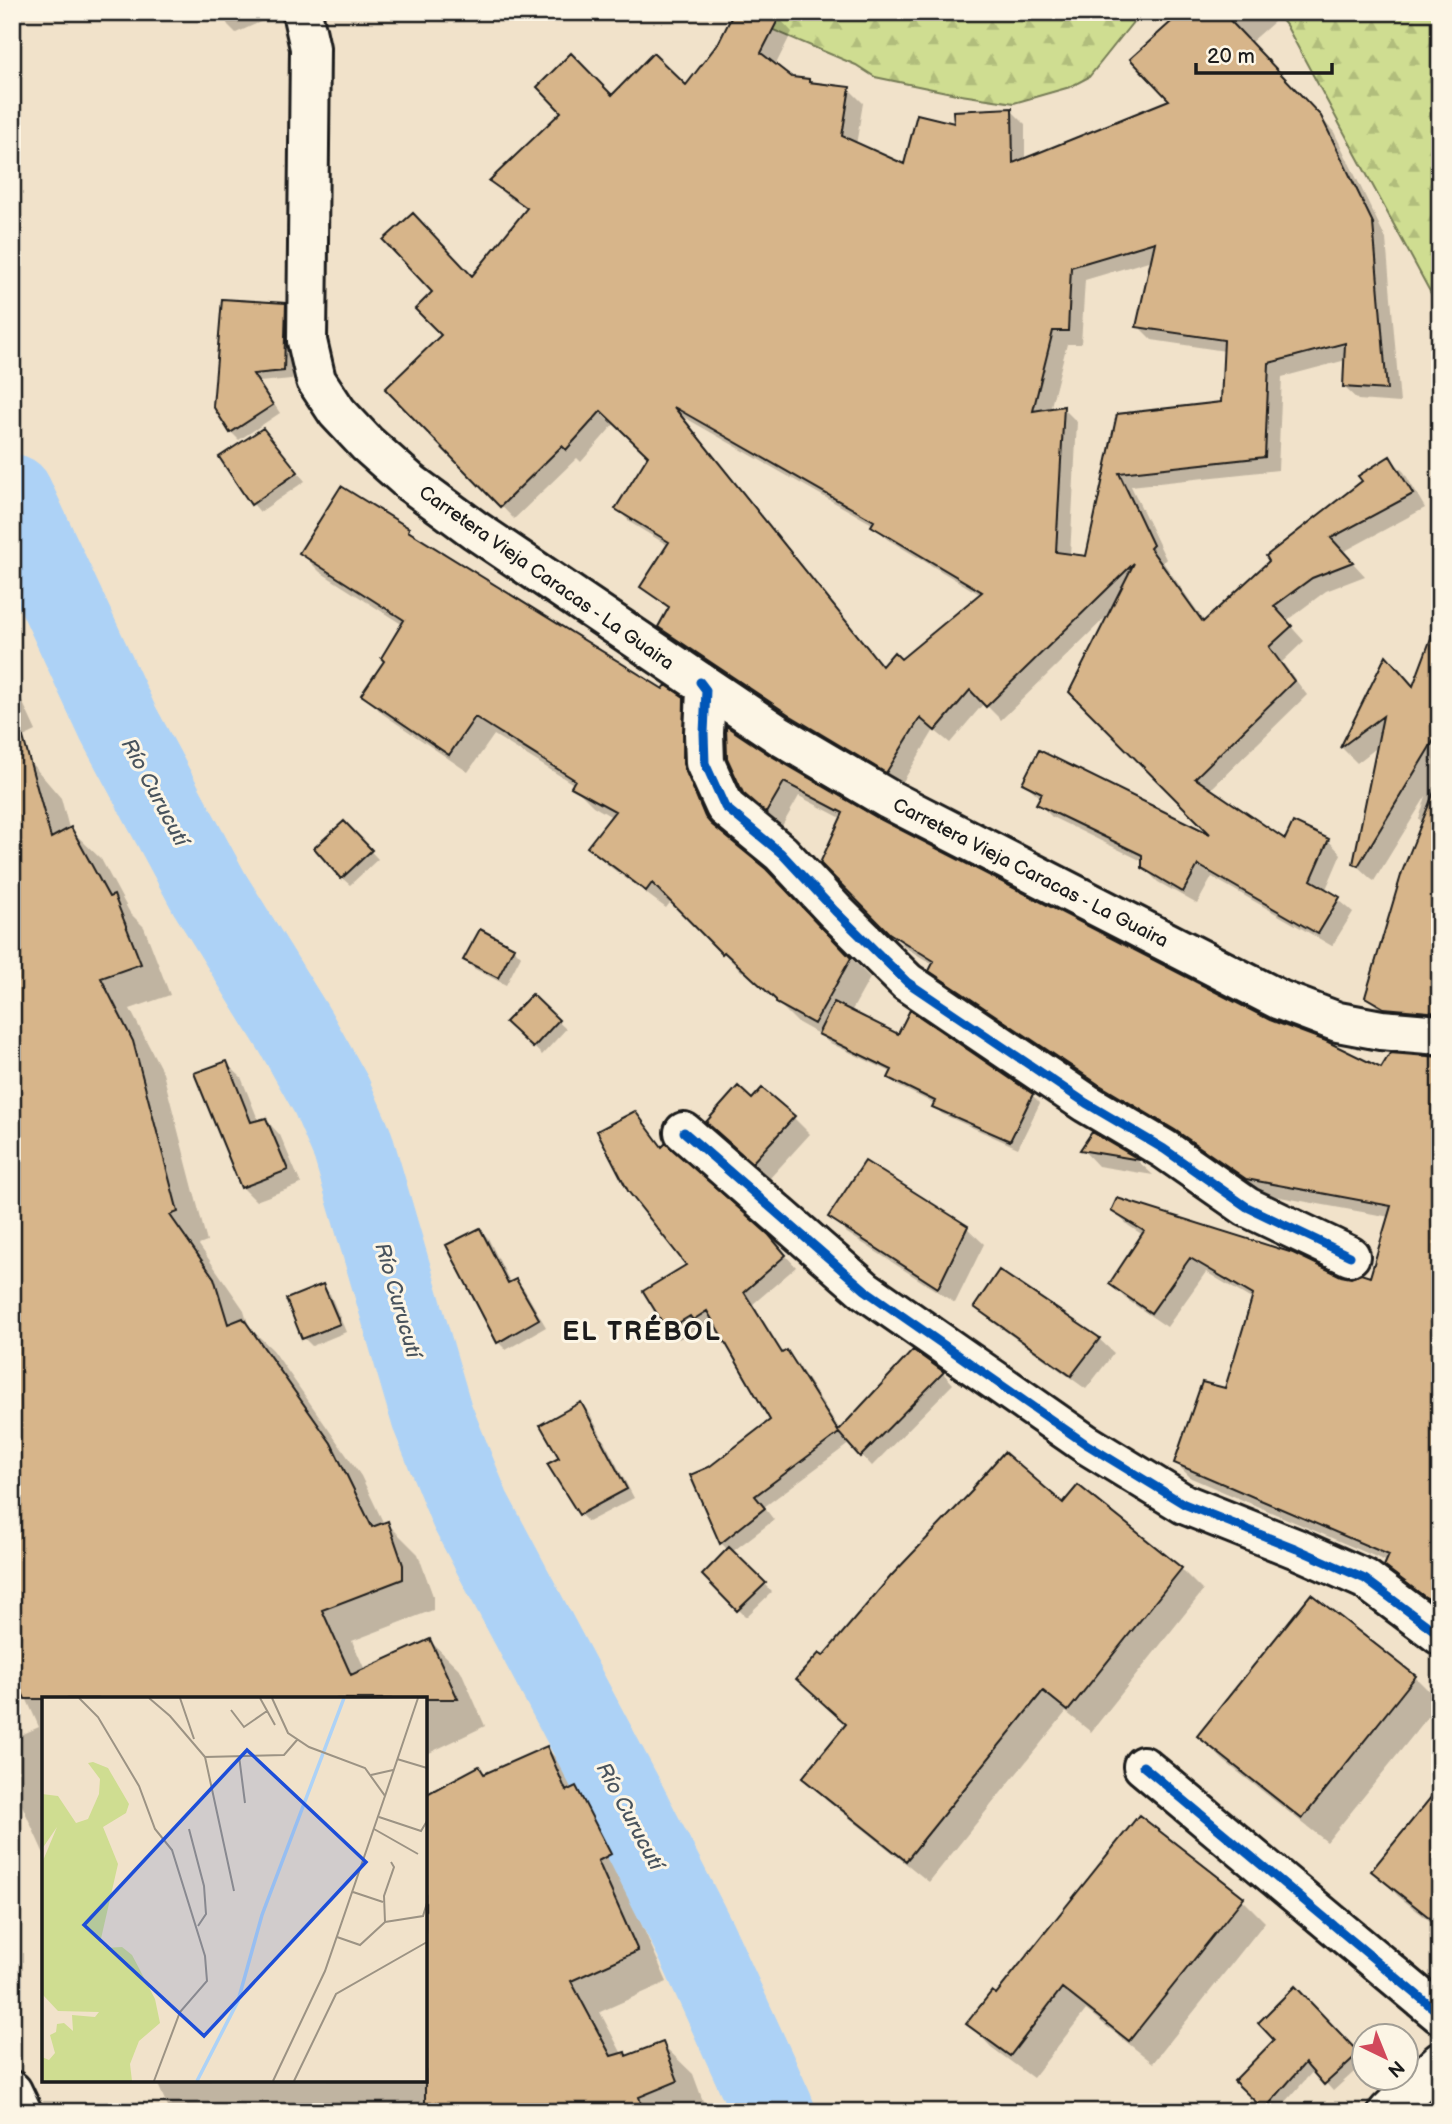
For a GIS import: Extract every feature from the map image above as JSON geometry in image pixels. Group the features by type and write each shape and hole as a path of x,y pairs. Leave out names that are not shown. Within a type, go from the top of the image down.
{"street":[{"name":"Carretera Vieja Caracas - La Guaira","path":"302,12 310,48 307,341 316,380 337,412 367,444 411,482 475,530 779,735 888,799 1280,1000 1338,1022 1381,1030 1440,1035"},
{"path":"700,682 706,690 705,763 725,807 780,853 907,982 1086,1103 1164,1149 1247,1207 1350,1256"},
{"path":"684,1132 865,1290 1086,1444 1184,1504 1366,1579 1440,1634"},
{"path":"1143,1766 1440,2014"},
{"path":"1388,2112 1440,2062"},
{"path":"12,2091 22,2112"}],"green space":[{"path":"731,12 1141,12 1089,77 1070,87 1014,103 875,77 856,65"},
{"path":"1275,12 1440,12 1440,310 1286,25"}],"building":[{"path":"734,12 782,12 761,53 792,77 850,87 842,136 904,164 917,114 954,123 953,111 1012,108 1013,163 1169,100 1130,59 1182,12 1222,12 1321,116 1373,223 1387,390 1343,387 1345,343 1269,363 1265,457 1119,473 1153,545 1150,548 1203,622 1269,561 1266,556 1362,481 1358,476 1390,456 1413,494 1331,538 1353,562 1312,578 1274,606 1292,626 1269,647 1294,681 1195,778 1285,839 1293,822 1329,839 1311,880 1340,897 1318,934 1198,865 1183,892 1142,868 1142,855 1036,804 1042,793 1022,783 1039,750 1210,834 1069,692 1134,563 986,707 970,690 935,731 920,718 886,773 791,716 658,627 669,607 640,587 669,542 615,509 648,456 601,411 566,450 562,446 500,507 385,389 441,335 415,309 432,292 383,240 413,213 472,276 527,208 489,181 561,112 537,87 571,53 612,95 653,53 686,85 719,42","holes":["1155,242 1136,327 1224,340 1221,402 1117,414 1086,556 1056,552 1064,406 1033,411 1053,331 1068,331 1071,267","674,407 874,521 871,526 982,592 901,659 894,652 882,666"]},
{"path":"222,299 286,303 284,371 253,374 273,405 230,433 213,406"},
{"path":"263,428 298,472 251,505 219,457"},
{"path":"341,486 409,528 408,531 663,689 666,685 684,697 683,764 705,817 766,869 851,958 814,1024 776,1003 776,1000 724,952 722,954 652,883 646,891 587,847 615,811 571,787 575,780 475,717 449,755 361,695 384,661 381,658 404,620 299,553"},
{"path":"1436,625 1440,626 1440,730 1358,866 1353,864 1383,716 1340,748 1386,655 1413,686"},
{"path":"726,726 768,754 878,818 1270,1020 1326,1041 1381,1068 1390,1053 1440,1057 1440,1604 1425,1597 1384,1566 1389,1555 1174,1463 1202,1382 1225,1388 1253,1295 1190,1258 1151,1313 1109,1284 1144,1231 1111,1211 1117,1198 1293,1253 1341,1276 1351,1278 1361,1274 1370,1277 1391,1206 1246,1179 929,971 934,961 889,933 820,863 843,813 784,782 766,813 743,793 727,758"},
{"path":"23,737 51,838 71,827 109,897 114,895 141,964 101,978 133,1041 178,1212 170,1215 214,1278 228,1324 243,1318 331,1443 372,1527 388,1521 403,1565 403,1579 322,1610 351,1675 430,1639 458,1699 25,1699 12,1670 12,739"},
{"path":"1438,782 1440,1013 1384,1008 1365,997 1402,872"},
{"path":"344,821 372,850 341,879 314,848"},
{"path":"480,929 514,947 498,978 463,960"},
{"path":"532,994 559,1020 533,1048 505,1022"},
{"path":"834,1002 898,1034 910,1010 1033,1094 1010,1141 932,1107 935,1101 888,1078 892,1070 818,1034"},
{"path":"227,1061 251,1122 266,1118 288,1170 241,1188 194,1073"},
{"path":"738,1086 752,1099 762,1088 795,1116 752,1163 706,1122"},
{"path":"635,1111 662,1147 666,1143 769,1235 786,1255 744,1292 782,1353 787,1350 838,1431 913,1350 944,1372 860,1457 839,1433 755,1496 765,1508 720,1544 690,1475 709,1467 770,1420 707,1311 693,1320 690,1316 667,1330 643,1291 686,1265 628,1191 597,1131"},
{"path":"1092,1132 1140,1160 1080,1150"},
{"path":"865,1161 968,1226 938,1288 828,1217"},
{"path":"480,1228 508,1283 516,1279 539,1319 497,1343 446,1245"},
{"path":"999,1270 1100,1338 1071,1376 974,1307"},
{"path":"323,1284 340,1324 302,1339 286,1299"},
{"path":"581,1402 627,1489 579,1515 547,1464 559,1458 540,1425"},
{"path":"1004,1452 1063,1503 1078,1485 1182,1568 1068,1711 1043,1691 906,1861 802,1778 846,1724 796,1679 819,1653 823,1656 891,1576 973,1490"},
{"path":"729,1547 766,1583 737,1611 702,1575"},
{"path":"1311,1594 1416,1676 1302,1819 1197,1736"},
{"path":"547,1746 566,1791 576,1786 611,1854 598,1861 638,1951 571,1981 611,2056 625,2052 626,2056 663,2042 678,2081 639,2097 644,2112 425,2112 427,1794 479,1766 484,1774"},
{"path":"1440,1786 1440,1926 1371,1871"},
{"path":"1139,1815 1244,1897 1129,2041 1062,1988 1010,2056 966,2024 992,1991 996,1994"},
{"path":"1295,1986 1350,2044 1350,2061 1324,2085 1305,2063 1264,2110 1234,2081 1274,2040 1258,2023"}],"waterway":[{"name":"Río Curucutí","path":"12,495 118,723 210,894 295,1031 331,1095 353,1146 432,1416 470,1510 696,1941 774,2112"}],"cycle path":[{"path":"700,682 706,690 705,763 725,807 781,853 907,982 1086,1103 1164,1149 1247,1207 1350,1256"},
{"path":"684,1132 865,1290 1086,1444 1184,1504 1365,1579 1440,1635"},
{"path":"1143,1766 1440,2014"}],"district":[{"name":"EL TRÉBOL","path":"642,1331"}]}
